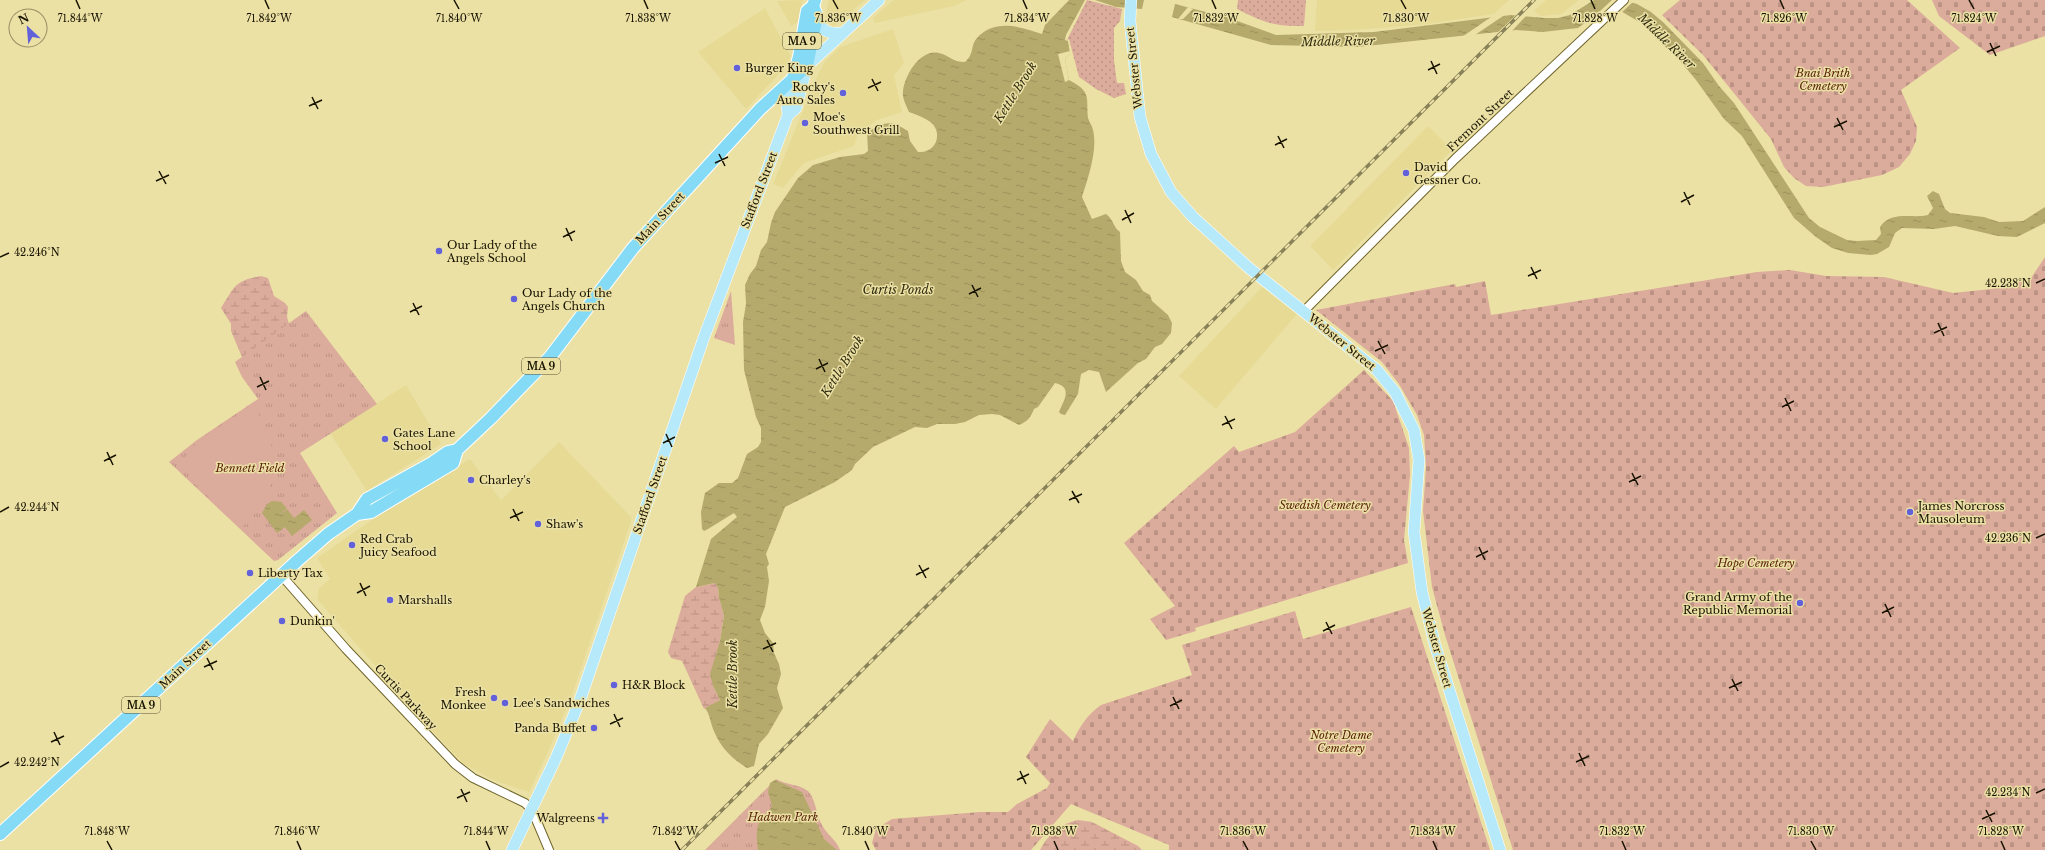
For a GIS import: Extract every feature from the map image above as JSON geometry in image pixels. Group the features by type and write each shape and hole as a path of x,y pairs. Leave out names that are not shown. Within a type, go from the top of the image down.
{"highway":[{"name":"MA 9","path":"807,66 815,7"},
{"name":"MA 9","path":"793,79 799,56 807,11 815,7"},
{"name":"Main Street","path":"0,834 322,540 357,514 371,512 452,463 457,450 496,413 550,357 626,255 767,102 807,66"}],"main road":[{"name":"Main Street","path":"807,66 841,33 879,0"},
{"name":"Webster Street","path":"1131,5 1130,21 1137,104 1151,154 1164,180 1180,204 1249,268 1367,361 1380,374 1394,392 1414,430 1419,460 1414,532 1422,592 1435,645 1500,850"},
{"path":"815,7 821,28 825,32 831,34 841,33"},
{"name":"Stafford Street","path":"788,110 796,108 807,66"},
{"name":"Stafford Street","path":"512,850 565,738 580,700 704,337 788,110 793,79"},
{"path":"767,102 778,102 788,110"}],"street":[{"name":"Fremont Street","path":"1304,310 1455,159 1624,0"},
{"name":"Curtis Parkway","path":"282,576 346,649 455,764 473,778 525,803 532,810"},
{"path":"532,810 549,850"}],"shaded area":[{"path":"803,0 798,22 791,26 777,1"},
{"path":"829,0 865,0 833,27 825,17"},
{"path":"894,0 967,0 954,6 875,23 873,18"},
{"path":"1317,0 1509,0 1494,14 1427,24 1354,30 1315,31"},
{"path":"1546,0 1579,0 1561,14 1541,16 1534,11"},
{"path":"765,8 790,55 789,63 746,109 698,52"},
{"path":"893,29 904,63 894,75 902,112 877,120 858,134 854,146 804,163 783,188 773,184 815,81 825,61 840,47"},
{"name":"David Gessner Co.","path":"1428,126 1452,150 1333,270 1310,246"},
{"path":"1262,287 1297,314 1216,409 1179,376"},
{"name":"Gates Lane School","path":"406,385 441,444 367,491 330,433"},
{"path":"559,442 632,518 572,695 529,792 493,780 464,764 424,722 317,599 319,588 330,579 317,558 395,504 470,459 501,500"}],"green space":[{"path":"1087,0 1122,9 1120,21 1114,28 1114,60 1117,83 1124,83 1126,94 1114,98 1096,89 1079,77 1069,39 1067,40"},
{"path":"1238,0 1306,0 1304,26 1284,25 1262,21 1237,9"},
{"name":"Bnai Brith Cemetery","path":"1680,0 1907,0 1960,48 1901,90 1917,127 1916,141 1910,154 1899,167 1882,175 1823,187 1806,186 1794,178 1784,167 1771,139 1703,55 1662,15"},
{"path":"1932,0 2045,0 2045,36 1990,55 1939,16"},
{"name":"Hope Cemetery","path":"2045,257 2045,850 1513,850 1445,635 1432,587 1423,511 1426,467 1424,435 1417,415 1399,384 1382,362 1316,310 1455,284 1456,287 1485,281 1491,315 1757,272 1790,270 1826,276 1884,277 1953,293 1991,289 2031,278"},
{"path":"261,276 268,278 274,296 285,303 288,307 287,317 291,330 242,357 231,331 231,324 221,308 229,294 236,286 245,280"},
{"path":"731,291 735,345 714,338"},
{"name":"Bennett Field","path":"306,311 377,404 300,453 337,513 278,560 274,561 169,462 197,440 258,399 242,377 235,362"},
{"name":"Swedish Cemetery","path":"1364,370 1393,401 1409,448 1410,475 1404,540 1408,563 1195,628 1196,631 1166,640 1150,619 1175,606 1124,543 1234,446 1239,452 1295,432"},
{"path":"253,405 263,422 270,439 274,469 271,484 264,498 255,513 241,528 190,479 185,457 199,440"},
{"path":"715,583 718,587 719,598 724,615 713,686 720,700 704,709 682,661 671,658 668,652 685,596 696,587"},
{"name":"Notre Dame Cemetery","path":"1411,607 1490,850 1169,850 1169,845 1071,804 1031,850 876,850 872,843 876,829 892,819 980,812 1008,812 1017,804 1047,788 1050,783 1026,757 1050,719 1073,741 1084,721 1101,705 1192,675 1182,645 1295,611 1303,639"},
{"name":"Hadwen Park","path":"776,779 801,787 811,794 822,825 840,850 705,850"},
{"path":"1078,820 1092,822 1138,846 1142,850 1040,850 1051,834 1056,830 1066,824"}],"water":[{"name":"Curtis Ponds","path":"1069,0 1085,0 1066,35 1065,40 1068,41 1070,54 1065,59 1069,80 1085,92 1088,118 1093,128 1094,146 1092,164 1082,197 1092,219 1106,214 1120,232 1121,261 1125,272 1136,280 1143,291 1150,295 1152,301 1168,315 1172,323 1171,333 1162,344 1155,347 1146,359 1138,363 1106,392 1099,372 1089,370 1081,374 1078,394 1065,415 1059,412 1066,394 1061,385 1055,383 1038,407 1034,409 1028,419 1019,425 1000,415 992,414 979,415 965,422 955,424 937,424 927,428 915,427 873,447 855,464 852,470 835,482 785,507 766,554 769,564 767,567 769,581 765,607 760,620 765,633 773,643 774,653 779,664 781,674 777,688 783,708 768,734 759,744 754,766 747,768 731,756 723,747 713,729 705,708 720,700 713,686 710,674 720,641 724,615 719,598 718,587 715,583 696,587 711,539 737,517 734,513 704,531 702,529 701,512 705,493 719,483 732,483 738,478 747,454 758,447 761,442 761,428 756,417 744,370 743,322 746,304 745,285 756,266 761,250 767,242 775,212 798,178 813,165 840,157 864,154 868,151 867,132 883,124 892,123 908,131 910,141 918,152 925,152 930,149 934,146 937,136 934,125 922,117 909,112 904,102 904,85 915,64 926,55 932,53 939,53 957,61 965,62 970,56 977,38 984,32 1000,26 1017,27 1042,34 1045,25"},
{"path":"1095,0 1144,0 1142,9 1116,7"},
{"name":"Middle River","path":"1594,0 1623,0 1637,4 1651,12 1664,23 1703,63 1719,86 1734,103 1809,218 1820,227 1847,240 1876,240 1881,234 1880,227 1890,219 1902,216 1928,215 1933,208 1927,196 1933,191 1939,194 1945,209 1950,213 1984,217 1999,222 2023,221 2045,207 2045,223 2017,237 1998,236 1955,226 1934,229 1902,228 1895,233 1889,247 1877,254 1871,255 1848,253 1832,248 1816,237 1794,218 1742,136 1724,119 1681,62 1641,23 1619,10 1599,12 1578,28 1543,32 1516,30 1357,47 1271,45 1172,17 1175,4 1229,18 1276,35 1374,32 1511,15 1558,18 1570,15"},
{"path":"272,501 281,502 287,508 277,517 287,509 294,518 304,510 312,520 292,536 285,527 277,533 262,513 267,504"},
{"name":"Hadwen Park","path":"775,780 802,792 824,839 837,850 758,850 757,828 760,821 772,806 768,792 770,783"}],"pier":[{"path":"1612,0 1634,1 1621,13 1599,12"},
{"path":"1188,7 1193,9 1183,19 1178,19"},
{"path":"1506,14 1472,37 1459,39 1494,15"},
{"path":"1517,14 1527,15 1511,32 1496,34"},
{"path":"1070,51 1070,54 1065,59 1069,80 1065,82 1058,54"}],"railway":[{"path":"682,850 1534,0"}],"place":[{"name":"Burger King","path":"737,68"},
{"name":"Rocky's Auto Sales","path":"843,93"},
{"name":"Moe's Southwest Grill","path":"805,123"},
{"name":"David Gessner Co.","path":"1406,173"},
{"name":"Our Lady of the Angels School","path":"439,251"},
{"name":"Our Lady of the Angels Church","path":"514,299"},
{"name":"Gates Lane School","path":"385,439"},
{"name":"Charley's","path":"471,480"},
{"name":"James Norcross Mausoleum","path":"1910,512"},
{"name":"Shaw's","path":"538,524"},
{"name":"Red Crab Juicy Seafood","path":"352,545"},
{"name":"Liberty Tax","path":"250,573"},
{"name":"Marshalls","path":"390,600"},
{"name":"Grand Army of the Republic Memorial","path":"1800,603"},
{"name":"Dunkin'","path":"282,621"},
{"name":"H&R Block","path":"614,685"},
{"name":"Fresh Monkee","path":"494,698"},
{"name":"Lee's Sandwiches","path":"505,703"},
{"name":"Panda Buffet","path":"594,728"},
{"name":"Walgreens","path":"603,818"}],"water label":[{"name":"Kettle Brook","path":"1015,92"},
{"name":"Kettle Brook","path":"842,366"},
{"name":"Kettle Brook","path":"732,674"}]}
